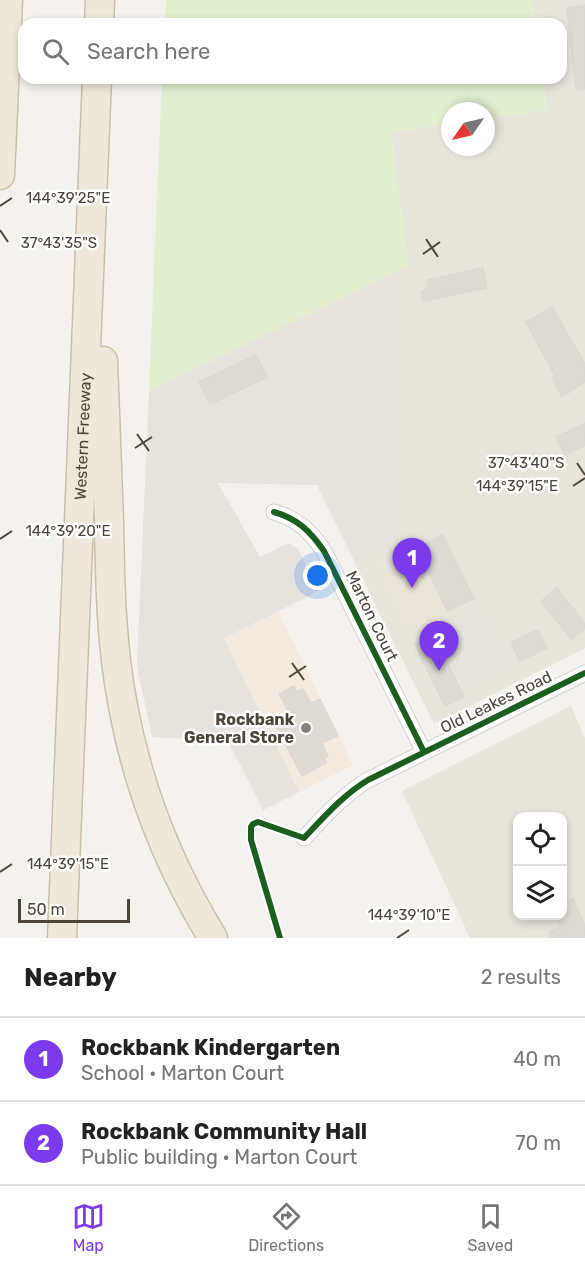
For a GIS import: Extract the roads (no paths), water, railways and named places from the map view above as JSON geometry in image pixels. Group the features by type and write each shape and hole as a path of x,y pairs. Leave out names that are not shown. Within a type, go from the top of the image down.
{"highway":[{"path":"0,162 8,0"},
{"path":"99,18 100,0"},
{"name":"Western Freeway","path":"62,938 97,84"},
{"path":"95,120 110,580 115,651 123,707 142,781 159,831 181,879 213,938"}],"street":[{"name":"Marton Court","path":"274,512 294,519 311,532 324,551 424,752"},
{"name":"Old Leakes Road","path":"304,838 353,789 585,673"}],"place":[{"name":"Rockbank Kindergarten","path":"412,588"},
{"name":"Rockbank Community Hall","path":"439,671"},
{"name":"Rockbank General Store","path":"306,728"}]}
